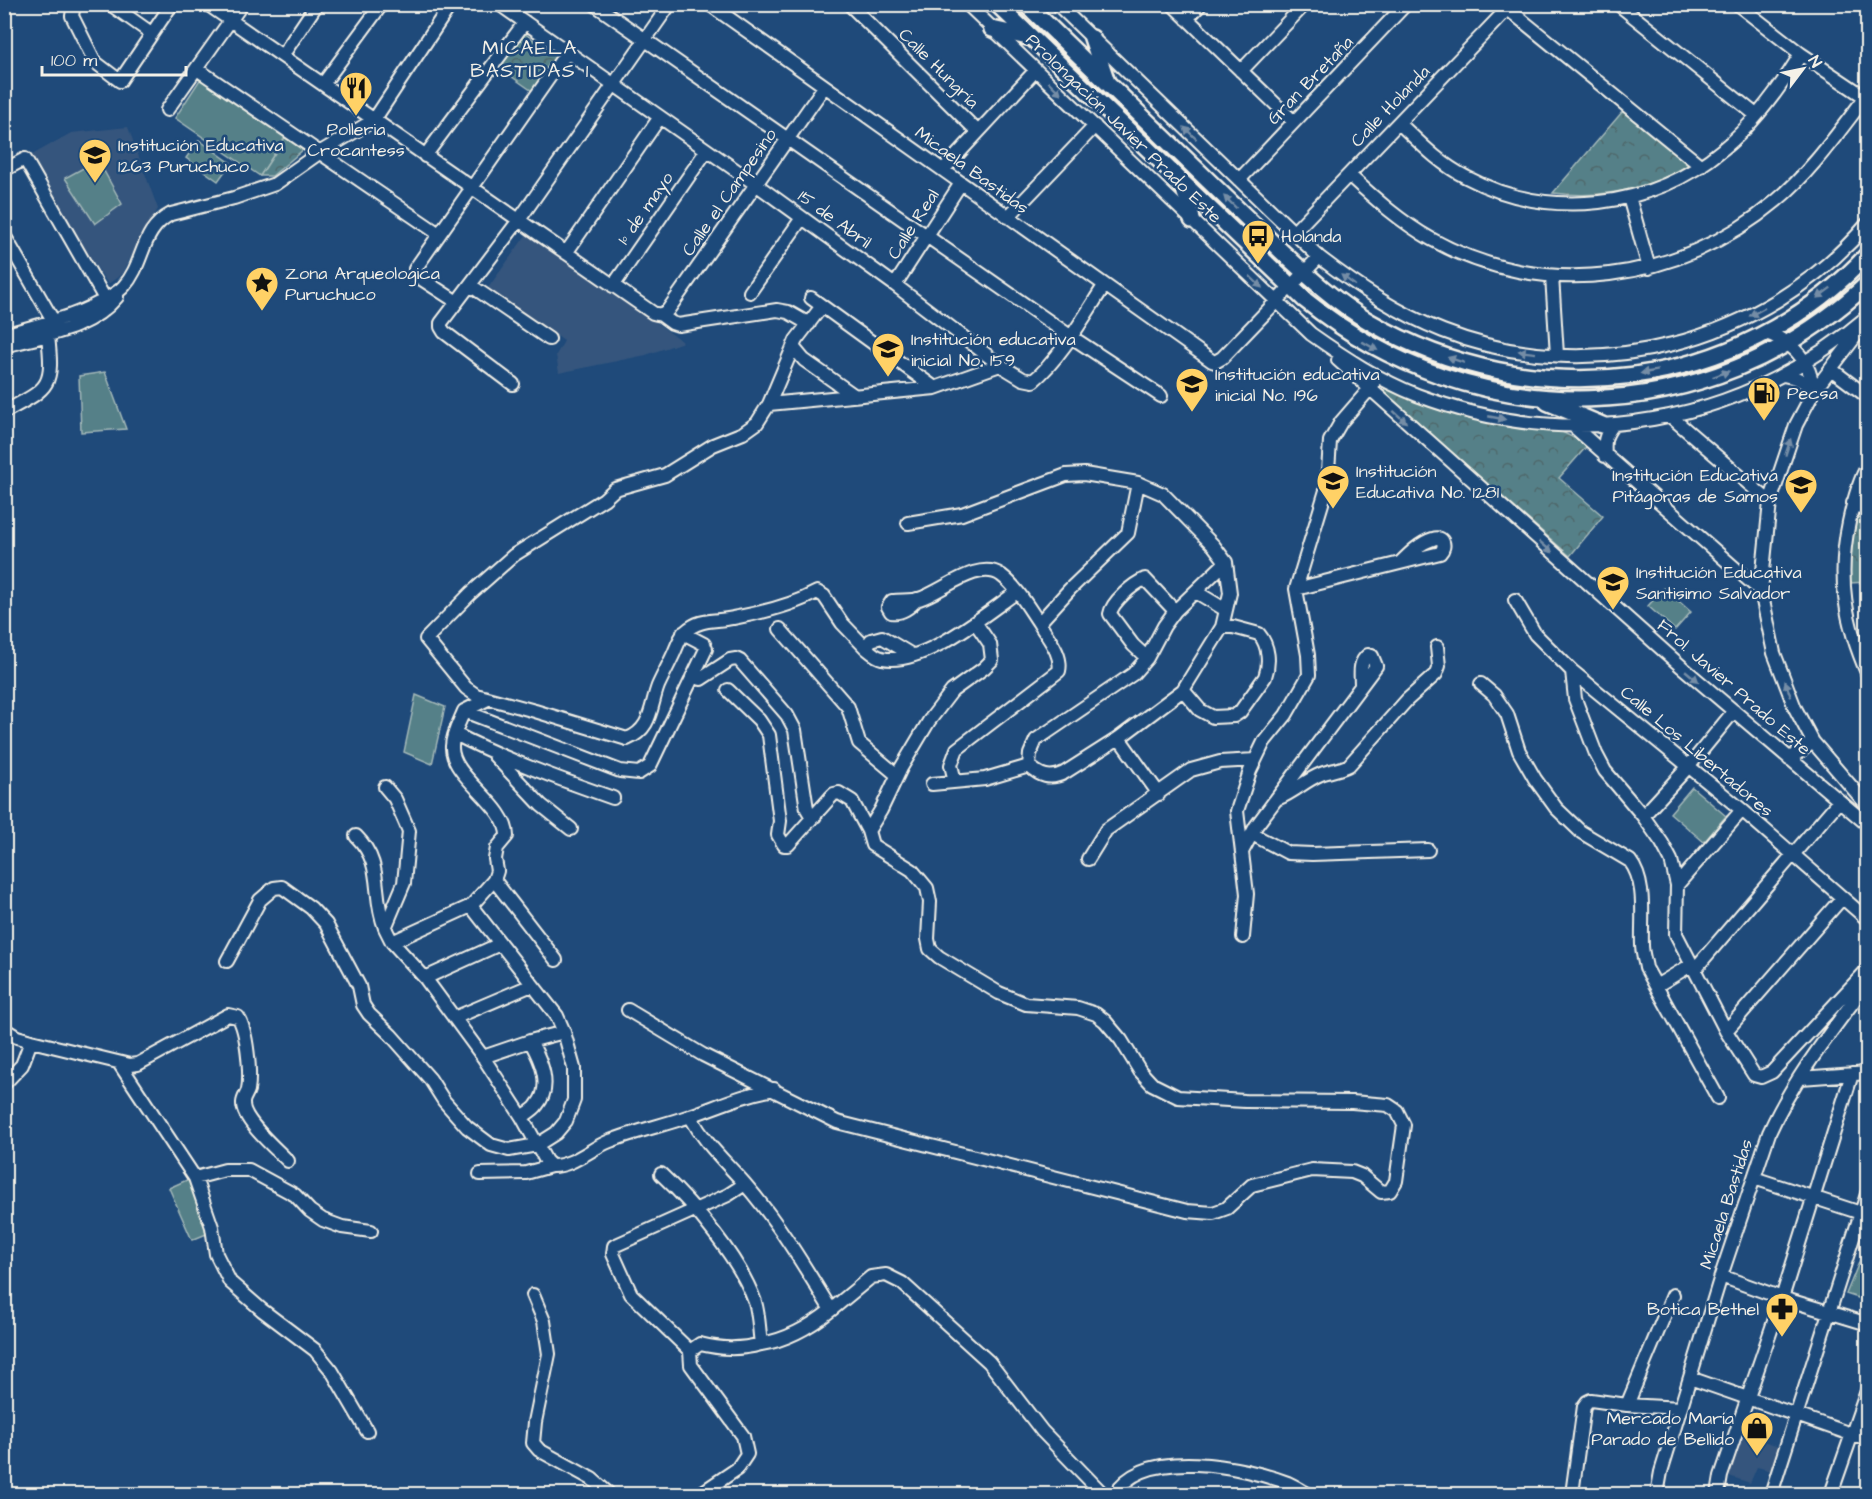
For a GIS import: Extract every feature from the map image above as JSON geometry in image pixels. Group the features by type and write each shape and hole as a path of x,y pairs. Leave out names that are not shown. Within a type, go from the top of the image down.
{"main road":[{"name":"Prolongación Javier Prado Este","path":"997,4 1289,287 1321,313 1347,332 1401,361 1467,385 1536,398 1603,399 1666,390 1699,382 1733,370 1786,344 1835,311 1868,283"},
{"name":"Prolongación Javier Prado Este","path":"1026,4 1304,272 1353,311 1404,339 1459,361 1525,375 1580,379 1649,372 1716,356 1766,333 1832,288 1868,254"},
{"path":"992,29 1032,38"},
{"path":"1092,38 1108,85"},
{"path":"1179,180 1188,199 1192,220"},
{"path":"1536,398 1607,425"}],"street":[{"path":"74,4 72,16 95,62 118,80 121,80 172,4"},
{"path":"110,4 151,33"},
{"path":"207,4 653,313 678,325 777,310 788,312 809,324"},
{"path":"167,110 242,4"},
{"path":"282,56 317,4"},
{"path":"323,84 382,4"},
{"path":"4,346 48,336 94,317 116,299 134,271 148,235 162,219 275,184 319,153 374,120 451,4"},
{"name":"15 de Abril","path":"499,4 757,185 1000,365 1023,379 1033,381 1041,374 1070,336"},
{"path":"594,4 1070,336 1161,396"},
{"path":"513,384 442,329 441,322 519,220 670,4"},
{"name":"Calle Hungría","path":"849,4 978,132"},
{"name":"Prolongación Javier Prado Este","path":"967,4 1311,334 1380,378 1416,394 1465,410 1530,423 1573,426 1607,425 1670,416 1711,405 1784,375 1836,342 1867,317"},
{"path":"1057,4 1319,257 1360,289 1404,314 1444,332 1478,343 1521,352 1557,355 1606,355 1678,343 1724,328 1762,310 1795,289 1832,260 1868,224"},
{"path":"1172,4 1294,122"},
{"path":"1187,19 1201,4"},
{"path":"1241,71 1305,4"},
{"name":"Gran Bretaña","path":"1239,180 1406,4"},
{"path":"1618,4 1756,115"},
{"path":"1349,175 1407,224 1449,249 1501,267 1552,276 1609,274 1678,259 1715,243 1766,210 1789,190 1867,96 1801,54 1737,4"},
{"name":"Micaela Bastidas","path":"718,7 824,87 1209,359 1215,362 1222,358 1275,300"},
{"path":"1510,7 1701,166"},
{"name":"Calle Holanda","path":"1293,233 1510,7"},
{"path":"425,156 525,22"},
{"path":"457,302 417,276 415,272 439,234 567,52"},
{"path":"1399,123 1430,154 1466,177 1505,194 1547,203 1589,204 1629,197 1673,182 1701,166 1732,141 1756,115 1801,54"},
{"path":"197,69 439,234"},
{"path":"943,170 1036,70"},
{"name":"Calle el Campesino","path":"661,315 668,310 824,87"},
{"path":"566,253 660,117"},
{"path":"1008,217 1095,126"},
{"name":"1º de mayo","path":"613,286 707,150"},
{"path":"4,170 25,159 105,299"},
{"name":"Calle Real","path":"895,285 962,183"},
{"path":"1629,197 1649,267"},
{"path":"750,292 802,218"},
{"path":"4,235 54,321"},
{"path":"1275,300 1319,257"},
{"path":"1552,276 1557,355"},
{"path":"470,285 549,339"},
{"path":"4,335 78,314 124,286"},
{"path":"1070,336 1104,286"},
{"path":"811,298 935,388"},
{"path":"822,306 796,340 769,404 757,423 742,433 712,446 665,476 615,489 604,499 514,555 428,636 426,639 428,643 466,688 476,695 627,740 639,735 652,712 657,688 683,633 708,620 729,619 770,610 804,599 817,592 824,596 842,622 866,648 881,658 895,658 912,655 947,641 1017,592"},
{"path":"1867,317 1858,333 1814,392 1796,425 1770,502 1761,591 1774,653 1795,708 1813,742 1868,806"},
{"path":"1766,333 1779,337 1799,352 1812,376 1814,392"},
{"name":"Frol. Javier Prado Este","path":"1311,334 1369,390 1682,667 1868,825"},
{"path":"4,412 36,395 47,384 51,368 48,336"},
{"path":"794,348 804,360 855,396"},
{"path":"769,404 935,388 1000,365"},
{"path":"1831,369 1868,397"},
{"path":"1784,375 1808,384 1814,392"},
{"path":"1243,937 1247,894 1237,811 1255,759 1264,742 1286,715 1309,675 1308,655 1296,589 1328,487 1330,441 1341,422 1380,378"},
{"path":"1670,416 1770,502"},
{"path":"1605,456 1604,442 1607,425"},
{"path":"1573,426 1761,591"},
{"path":"1868,465 1853,503 1843,561 1843,591 1854,640 1868,675"},
{"path":"908,523 962,514 1066,476 1084,474 1138,483 1163,494 1214,546 1226,562 1230,593 1222,627 1183,690 1119,738 1057,777 1043,776 1029,766"},
{"path":"1039,623 1070,589 1128,533 1138,483"},
{"path":"1853,503 1868,511"},
{"path":"1741,573 1764,560"},
{"path":"1029,766 1035,740 1133,674 1147,658 1175,611 1226,562"},
{"path":"1296,589 1401,562"},
{"path":"917,599 967,575 989,570 999,573 1017,592 1039,623 1057,654 1060,664 1059,671 957,749 951,765 955,781"},
{"path":"1147,658 1133,645 1110,615 1111,608 1145,579 1175,611"},
{"path":"1196,592 1226,610"},
{"name":"Calle Los Libertadores","path":"1515,600 1535,634 1572,671 1742,810 1868,920"},
{"path":"868,831 929,721 952,691 992,660 990,644 975,622"},
{"path":"1183,690 1200,710 1213,717 1233,716 1240,712 1265,677 1267,647 1259,634 1233,627 1222,627"},
{"path":"780,629 848,707 859,743 897,775"},
{"path":"464,711 620,771 639,773 650,766 706,646 683,633"},
{"path":"866,648 871,640 882,638 912,655"},
{"path":"1277,799 1324,772 1341,770 1349,765 1407,700 1436,674 1439,666 1437,647"},
{"path":"692,677 702,679 736,658 746,667 787,715 795,730 807,809 815,816"},
{"path":"1572,671 1575,699 1596,754 1605,771 1643,816 1671,860 1677,885 1676,934 1726,1031 1754,1075 1766,1076 1772,1072 1868,969"},
{"path":"1480,684 1494,695 1507,714 1519,751 1535,779 1556,808 1581,832 1630,861 1635,867 1643,910 1642,947 1646,968 1718,1098"},
{"path":"1242,852 1251,834 1361,685"},
{"path":"628,1010 685,1045 837,1122 1187,1212 1213,1213 1227,1208 1252,1185 1311,1170 1352,1172 1362,1176 1381,1192 1390,1191 1396,1181 1404,1125 1397,1111 1388,1106 1352,1102 1245,1101 1178,1097 1152,1084 1140,1071 1105,1021 1096,1014 1078,1008 1026,1004 999,993 939,957 930,949 928,939 930,902 927,888 912,870 872,845 868,831 852,801 839,793 834,794 788,845 784,844 778,835 780,821 769,735 759,720 728,690"},
{"path":"392,942 471,906 494,880 497,871 495,859 497,848 507,836 507,828 499,814 457,764 451,747 464,711 488,699"},
{"path":"1643,816 1689,766 1734,711"},
{"path":"455,734 540,772 613,798"},
{"path":"1119,738 1159,794"},
{"path":"1790,759 1813,742"},
{"path":"492,752 541,805 571,829"},
{"path":"1088,859 1106,830 1191,770 1220,762 1255,759"},
{"path":"932,784 985,779 1029,766"},
{"path":"385,787 395,799 409,831 404,883 385,928"},
{"path":"1656,986 1693,967 1794,855 1839,801"},
{"path":"1677,885 1742,810"},
{"path":"1251,834 1288,853 1428,850"},
{"path":"356,836 367,847 375,866 379,912 392,942 425,978 483,1057 551,1166"},
{"path":"494,880 556,960"},
{"path":"227,961 260,900 274,888 282,887 311,908 326,924 359,986 363,1005 369,1014 392,1035 467,1127 491,1145 509,1150 537,1145 556,1133 566,1120 574,1100 574,1068 557,1016 471,906"},
{"path":"1726,1031 1842,898"},
{"path":"425,978 501,944"},
{"name":"Micaela Bastidas","path":"1657,1494 1661,1472 1721,1276 1773,1123 1801,1078 1868,982"},
{"path":"454,1018 532,985"},
{"path":"4,1029 17,1037 130,1065 138,1064 221,1019 228,1016 238,1017 243,1027 249,1071 248,1091 243,1102 245,1111 252,1124 288,1161"},
{"path":"483,1057 564,1032"},
{"path":"4,1084 22,1065 31,1041"},
{"path":"522,1117 537,1105 543,1094 544,1077 540,1058 530,1041"},
{"path":"119,1063 195,1178 212,1227 216,1254 230,1282 262,1310 315,1350 332,1371 367,1431"},
{"path":"1801,1078 1868,1073"},
{"path":"1718,1494 1721,1476 1782,1298 1852,1074"},
{"path":"480,1174 526,1173 551,1166 564,1166 595,1147 612,1140 754,1093 774,1089"},
{"path":"690,1116 715,1154 745,1184 808,1270 831,1310"},
{"path":"195,1178 225,1170 249,1170 295,1195 310,1211 323,1220 342,1227 371,1231"},
{"path":"662,1174 696,1210 746,1281 756,1304 761,1344"},
{"path":"1754,1178 1864,1214"},
{"path":"700,1494 737,1469 747,1454 744,1436 691,1365 690,1352 631,1294 613,1254 614,1246 728,1195 745,1184"},
{"path":"1771,1494 1829,1312 1864,1214 1868,1191"},
{"path":"690,1352 700,1344 730,1349 775,1342 816,1322 871,1278 886,1275 902,1284 989,1362 1042,1431 1104,1494"},
{"path":"1721,1276 1782,1298 1868,1324"},
{"path":"533,1295 544,1322 549,1354 535,1422 534,1443 539,1450 592,1479 609,1494"},
{"path":"1627,1405 1673,1295"},
{"path":"1690,1378 1868,1440"},
{"path":"1831,1494 1868,1388"},
{"path":"1572,1494 1584,1406 1591,1400 1681,1408"},
{"path":"1116,1494 1120,1487 1140,1473 1161,1465 1192,1464 1252,1473 1289,1484 1308,1494"}],"shaded area":[{"name":"Institución Educativa 1263 Puruchuco","path":"128,127 158,209 121,275 108,284 25,159 71,133"},
{"path":"529,231 683,342 646,355 559,373 556,355 564,341 488,288"},
{"name":"Mercado María Parado de Bellido","path":"1742,1435 1783,1447 1775,1472 1757,1467 1750,1483 1729,1476"}],"green space":[{"path":"523,32 559,59 535,93 498,67"},
{"path":"203,75 286,136 260,176 175,118"},
{"path":"1623,111 1690,164 1658,180 1624,190 1589,195 1553,193"},
{"path":"286,136 304,149 272,176 260,176"},
{"path":"199,140 231,163 218,181 186,158"},
{"path":"98,160 122,204 95,224 65,178"},
{"path":"105,372 126,429 81,432 79,376"},
{"path":"1387,386 1455,414 1495,423 1562,432 1576,439 1586,447 1559,478 1603,516 1570,556 1385,394 1384,390"},
{"path":"1857,512 1867,518 1867,582 1850,583 1850,550"},
{"path":"1664,588 1691,612 1675,630 1648,606"},
{"path":"416,695 445,707 432,764 404,752"},
{"path":"1692,787 1726,816 1704,842 1670,813"},
{"path":"189,1179 211,1232 192,1240 169,1188"},
{"path":"1867,1243 1867,1301 1846,1294"}],"place":[{"name":"Polleria Crocantess","path":"356,117"},
{"name":"Institución Educativa 1263 Puruchuco","path":"95,184"},
{"name":"Holanda","path":"1258,265"},
{"name":"Zona Arqueologica Puruchuco","path":"262,312"},
{"name":"Institución educativa inicial No. 159","path":"888,378"},
{"name":"Institución educativa inicial No. 196","path":"1192,413"},
{"name":"Pecsa","path":"1764,422"},
{"name":"Institución Educativa No. 1281","path":"1333,510"},
{"name":"Institución Educativa Pitágoras de Samos","path":"1801,514"},
{"name":"Institución Educativa Santisimo Salvador","path":"1613,611"},
{"name":"Botica Bethel","path":"1782,1338"},
{"name":"Mercado María Parado de Bellido","path":"1757,1457"}],"district":[{"name":"MICAELA BASTIDAS 1","path":"530,58"}]}
